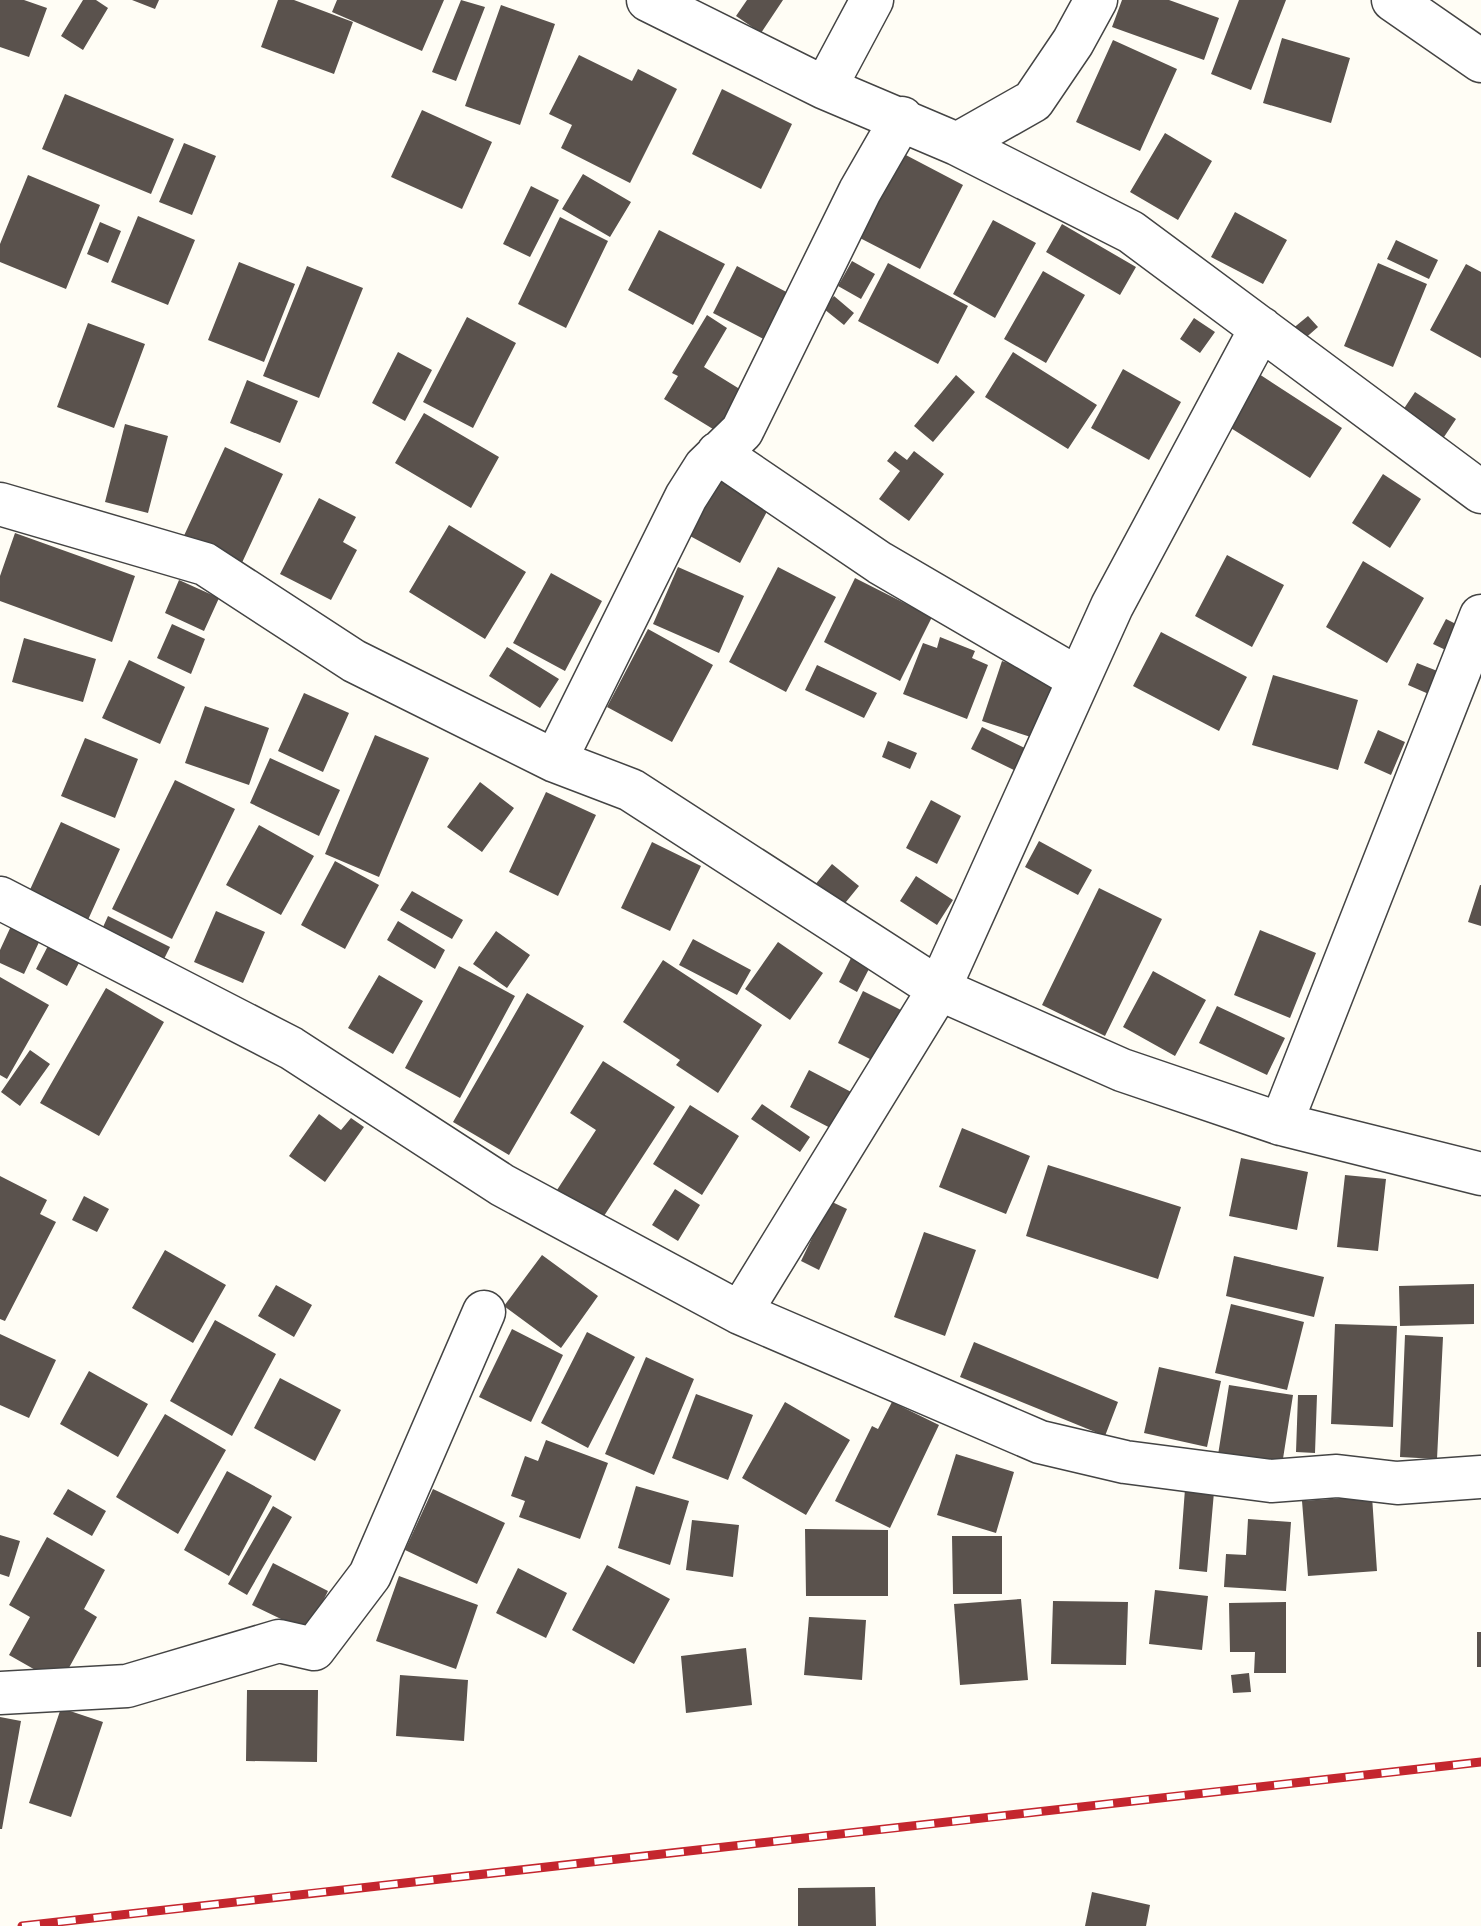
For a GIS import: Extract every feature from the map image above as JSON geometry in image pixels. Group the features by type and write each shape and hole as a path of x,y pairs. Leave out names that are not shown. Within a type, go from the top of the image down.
{"street":[{"path":"648,0 825,88 902,118 957,144 1131,232 1481,492"},
{"path":"825,88 872,0"},
{"path":"957,144 1033,101 1073,42 1096,0"},
{"path":"1393,0 1481,61"},
{"path":"555,761 686,497 705,467 742,431 860,191 902,118"},
{"path":"740,1313 939,989 1112,606 1261,328"},
{"path":"718,453 880,563 1079,679"},
{"path":"0,504 205,564 354,661 555,761 631,790 939,989 1122,1070 1281,1124 1481,1174"},
{"path":"1281,1124 1481,616"},
{"path":"0,898 291,1048 502,1185 740,1313 1040,1442 1125,1462 1271,1481 1337,1476 1397,1483 1481,1477"},
{"path":"0,1693 127,1686 279,1641 314,1649 370,1575 484,1312"}],"building":[{"path":"0,0 24,0 47,8 29,57 0,47"},
{"path":"83,0 96,0 108,8 83,50 61,36"},
{"path":"132,0 159,0 155,9"},
{"path":"278,0 294,0 353,22 334,74 261,47"},
{"path":"337,0 444,0 422,51 332,12"},
{"path":"461,0 485,7 456,81 432,72"},
{"path":"747,0 783,0 761,33 736,16"},
{"path":"1122,0 1169,0 1219,18 1204,60 1112,27"},
{"path":"1239,0 1286,0 1251,90 1211,74"},
{"path":"501,5 555,24 520,125 465,106"},
{"path":"1282,38 1350,58 1331,123 1263,103"},
{"path":"1113,40 1177,69 1140,151 1076,122"},
{"path":"579,55 632,81 638,69 677,89 630,183 561,148 572,125 549,114"},
{"path":"722,89 792,124 761,189 692,154"},
{"path":"65,94 174,139 151,194 42,149"},
{"path":"422,110 492,142 462,209 391,177"},
{"path":"1165,133 1212,161 1178,220 1130,192"},
{"path":"184,143 216,156 192,215 159,202"},
{"path":"902,153 963,185 920,269 858,237"},
{"path":"583,174 631,202 610,237 562,209"},
{"path":"28,175 100,205 66,289 0,262 0,244"},
{"path":"531,186 559,200 530,257 503,244"},
{"path":"1235,212 1287,240 1263,284 1211,257"},
{"path":"138,216 195,240 168,305 111,282"},
{"path":"560,217 608,241 566,328 518,304"},
{"path":"993,220 1036,243 995,318 953,294"},
{"path":"100,222 121,231 108,263 87,254"},
{"path":"1062,224 1136,267 1120,295 1046,252"},
{"path":"659,230 725,264 693,325 628,290"},
{"path":"1396,240 1438,260 1429,279 1387,259"},
{"path":"852,261 875,274 861,299 838,286"},
{"path":"239,262 295,284 264,362 208,340"},
{"path":"888,263 968,306 938,364 858,321"},
{"path":"1378,263 1427,284 1393,367 1344,346"},
{"path":"1466,264 1481,272 1481,358 1430,330"},
{"path":"307,266 363,288 319,398 263,376"},
{"path":"737,266 796,297 773,344 713,313"},
{"path":"1043,271 1085,295 1046,363 1004,339"},
{"path":"834,296 854,313 844,325 824,309"},
{"path":"707,315 727,328 704,367 751,396 726,437 664,399 678,376 672,373"},
{"path":"1308,316 1318,327 1302,341 1291,330"},
{"path":"467,317 516,343 473,428 423,402"},
{"path":"1194,318 1215,332 1200,353 1180,339"},
{"path":"88,323 145,344 114,428 57,407"},
{"path":"398,352 432,370 405,421 372,403"},
{"path":"1013,352 1097,405 1068,449 985,397"},
{"path":"1123,369 1181,402 1149,460 1091,428"},
{"path":"1259,374 1342,428 1310,478 1226,425"},
{"path":"956,375 975,392 933,442 914,426"},
{"path":"247,380 298,401 280,443 230,423"},
{"path":"1415,392 1456,419 1440,443 1399,416"},
{"path":"424,413 499,457 471,508 395,463"},
{"path":"125,424 168,436 148,513 105,502"},
{"path":"225,447 283,474 240,567 182,540"},
{"path":"895,451 907,460 914,451 944,474 909,521 879,499 900,471 887,461"},
{"path":"723,471 774,498 740,563 690,536"},
{"path":"1383,474 1421,499 1390,548 1352,523"},
{"path":"319,498 356,517 343,542 357,550 331,600 280,574"},
{"path":"449,525 526,572 485,639 409,592"},
{"path":"15,533 135,576 112,642 0,601 0,576"},
{"path":"1227,555 1284,585 1252,647 1195,616"},
{"path":"1363,561 1424,598 1387,663 1326,627"},
{"path":"678,567 744,596 719,653 653,624"},
{"path":"778,567 836,597 786,692 729,662"},
{"path":"551,573 602,601 565,671 513,643"},
{"path":"855,578 932,617 900,681 824,642"},
{"path":"179,580 219,598 204,631 165,613"},
{"path":"1446,619 1464,628 1452,653 1433,644"},
{"path":"172,624 205,639 191,674 157,658"},
{"path":"648,629 713,665 672,742 607,707"},
{"path":"1161,632 1247,677 1219,731 1133,686"},
{"path":"940,637 975,651 972,658 988,665 967,719 903,694 923,643 937,648"},
{"path":"24,638 96,659 83,702 12,682"},
{"path":"507,647 559,679 540,708 489,676"},
{"path":"129,660 185,687 160,744 102,718"},
{"path":"1002,661 1063,681 1043,741 982,721"},
{"path":"1417,663 1440,672 1431,695 1408,685"},
{"path":"817,665 877,693 864,718 805,690"},
{"path":"1273,675 1358,700 1338,770 1252,745"},
{"path":"304,693 349,713 323,772 278,751"},
{"path":"205,706 269,728 249,785 185,763"},
{"path":"982,727 1037,754 1026,776 971,749"},
{"path":"1378,730 1405,742 1391,775 1364,763"},
{"path":"375,735 429,758 379,877 325,854"},
{"path":"85,738 138,759 115,818 61,796"},
{"path":"888,741 917,753 910,769 882,757"},
{"path":"270,758 340,790 319,836 250,803"},
{"path":"175,780 235,809 172,939 112,909"},
{"path":"480,782 514,808 482,852 447,827"},
{"path":"546,792 596,815 558,896 509,872"},
{"path":"931,800 961,816 937,864 906,848"},
{"path":"61,822 120,849 87,922 28,894"},
{"path":"259,825 314,856 281,915 226,885"},
{"path":"1039,841 1092,870 1078,895 1025,867"},
{"path":"652,842 701,866 670,931 621,908"},
{"path":"335,861 379,885 345,949 301,925"},
{"path":"832,864 859,886 837,913 810,891"},
{"path":"916,876 953,900 937,925 900,901"},
{"path":"1481,885 1481,926 1468,922"},
{"path":"1099,888 1162,919 1105,1036 1042,1005"},
{"path":"412,891 463,920 452,939 400,910"},
{"path":"216,911 265,932 243,983 194,962"},
{"path":"108,916 170,947 160,967 99,936"},
{"path":"398,921 445,950 435,969 387,940"},
{"path":"12,924 41,938 24,974 0,963 0,950"},
{"path":"1260,930 1316,953 1290,1018 1234,995"},
{"path":"496,931 530,955 507,988 473,964"},
{"path":"693,939 751,970 737,995 679,965"},
{"path":"50,942 81,959 67,986 36,969"},
{"path":"778,942 823,973 790,1020 745,989"},
{"path":"852,956 871,965 857,992 839,982"},
{"path":"663,960 762,1025 718,1093 676,1065 680,1060 623,1022"},
{"path":"459,966 515,996 460,1098 405,1068"},
{"path":"1153,971 1206,1000 1175,1056 1123,1027"},
{"path":"379,975 423,1001 393,1054 348,1028"},
{"path":"0,977 49,1005 7,1079 0,1075"},
{"path":"106,988 164,1022 99,1136 40,1103"},
{"path":"863,991 907,1013 882,1065 838,1043"},
{"path":"527,993 584,1026 509,1155 453,1122"},
{"path":"1217,1006 1285,1038 1267,1075 1199,1043"},
{"path":"30,1050 50,1064 20,1106 1,1092"},
{"path":"603,1061 675,1107 602,1219 557,1190 596,1130 570,1113"},
{"path":"809,1070 857,1095 838,1132 790,1107"},
{"path":"762,1104 810,1137 800,1152 751,1119"},
{"path":"690,1105 739,1136 702,1195 653,1164"},
{"path":"319,1114 341,1130 351,1118 364,1127 325,1182 289,1156"},
{"path":"962,1128 1030,1156 1006,1214 939,1187"},
{"path":"1241,1158 1308,1172 1297,1230 1229,1216"},
{"path":"1048,1165 1181,1207 1158,1279 1026,1236"},
{"path":"1345,1175 1386,1179 1378,1251 1337,1247"},
{"path":"0,1176 47,1200 40,1214 56,1222 5,1321 0,1319"},
{"path":"675,1189 700,1205 678,1241 652,1225"},
{"path":"84,1196 109,1209 97,1232 72,1220"},
{"path":"830,1201 847,1209 819,1270 801,1261"},
{"path":"924,1232 976,1250 945,1336 894,1317"},
{"path":"165,1250 226,1285 193,1343 132,1308"},
{"path":"542,1255 598,1296 561,1348 504,1306"},
{"path":"1234,1256 1324,1277 1314,1317 1226,1296"},
{"path":"1474,1284 1474,1324 1400,1326 1399,1286"},
{"path":"276,1285 312,1305 294,1337 258,1316"},
{"path":"1231,1304 1304,1322 1287,1390 1215,1373"},
{"path":"215,1320 276,1354 232,1436 170,1401"},
{"path":"1335,1324 1397,1326 1393,1427 1331,1424"},
{"path":"512,1329 563,1355 531,1422 479,1397"},
{"path":"587,1332 635,1357 588,1448 541,1423"},
{"path":"0,1334 56,1360 29,1418 0,1405"},
{"path":"1405,1335 1443,1337 1437,1459 1400,1457"},
{"path":"974,1342 1118,1402 1105,1436 960,1377"},
{"path":"646,1357 694,1379 654,1475 605,1454"},
{"path":"1159,1367 1221,1381 1207,1447 1144,1433"},
{"path":"89,1371 148,1404 118,1457 60,1424"},
{"path":"280,1378 341,1410 315,1461 254,1428"},
{"path":"1229,1385 1293,1395 1282,1465 1218,1455"},
{"path":"696,1394 753,1415 728,1480 672,1458"},
{"path":"1298,1395 1317,1395 1315,1453 1296,1452"},
{"path":"785,1402 850,1440 806,1515 742,1478"},
{"path":"892,1402 939,1425 890,1528 835,1501 872,1426 878,1429"},
{"path":"165,1414 226,1450 178,1534 116,1497"},
{"path":"546,1440 608,1463 580,1539 519,1517 525,1501 511,1496 525,1456 538,1461"},
{"path":"956,1454 1014,1472 996,1533 937,1515"},
{"path":"227,1471 272,1496 229,1576 184,1550"},
{"path":"636,1486 689,1501 670,1565 618,1548"},
{"path":"68,1489 106,1511 92,1536 53,1514"},
{"path":"433,1489 505,1523 477,1584 405,1550"},
{"path":"1185,1489 1214,1492 1207,1572 1179,1569"},
{"path":"1372,1496 1377,1571 1308,1576 1302,1501"},
{"path":"273,1506 292,1517 247,1595 228,1584"},
{"path":"1248,1519 1291,1522 1286,1591 1224,1587 1226,1554 1246,1555"},
{"path":"692,1520 739,1525 733,1577 686,1570"},
{"path":"805,1529 888,1530 888,1596 806,1596"},
{"path":"0,1535 20,1541 9,1577 0,1574"},
{"path":"952,1536 1002,1536 1002,1594 953,1594"},
{"path":"47,1537 105,1570 84,1609 97,1617 60,1684 9,1655 30,1617 9,1605"},
{"path":"273,1563 328,1591 308,1632 252,1605"},
{"path":"607,1565 670,1599 634,1664 572,1630"},
{"path":"518,1568 567,1593 546,1638 496,1613"},
{"path":"399,1576 478,1605 456,1669 376,1641"},
{"path":"1155,1590 1208,1596 1202,1650 1149,1644"},
{"path":"1021,1599 1028,1680 960,1685 954,1604"},
{"path":"1053,1601 1128,1602 1126,1665 1051,1664"},
{"path":"1286,1602 1286,1673 1254,1673 1255,1652 1230,1652 1229,1603"},
{"path":"809,1617 866,1620 862,1680 804,1675"},
{"path":"1477,1632 1481,1632 1481,1667 1477,1667"},
{"path":"746,1648 752,1705 686,1713 681,1656"},
{"path":"1249,1673 1251,1692 1233,1693 1231,1675"},
{"path":"400,1675 468,1680 464,1741 396,1736"},
{"path":"247,1690 318,1690 317,1762 246,1761"},
{"path":"61,1708 103,1722 71,1817 29,1803"},
{"path":"0,1717 21,1721 2,1829 0,1829"},
{"path":"875,1887 876,1926 798,1926 798,1888"},
{"path":"1092,1892 1150,1905 1146,1926 1085,1926"}],"railway":[{"path":"22,1926 1481,1762"}]}
